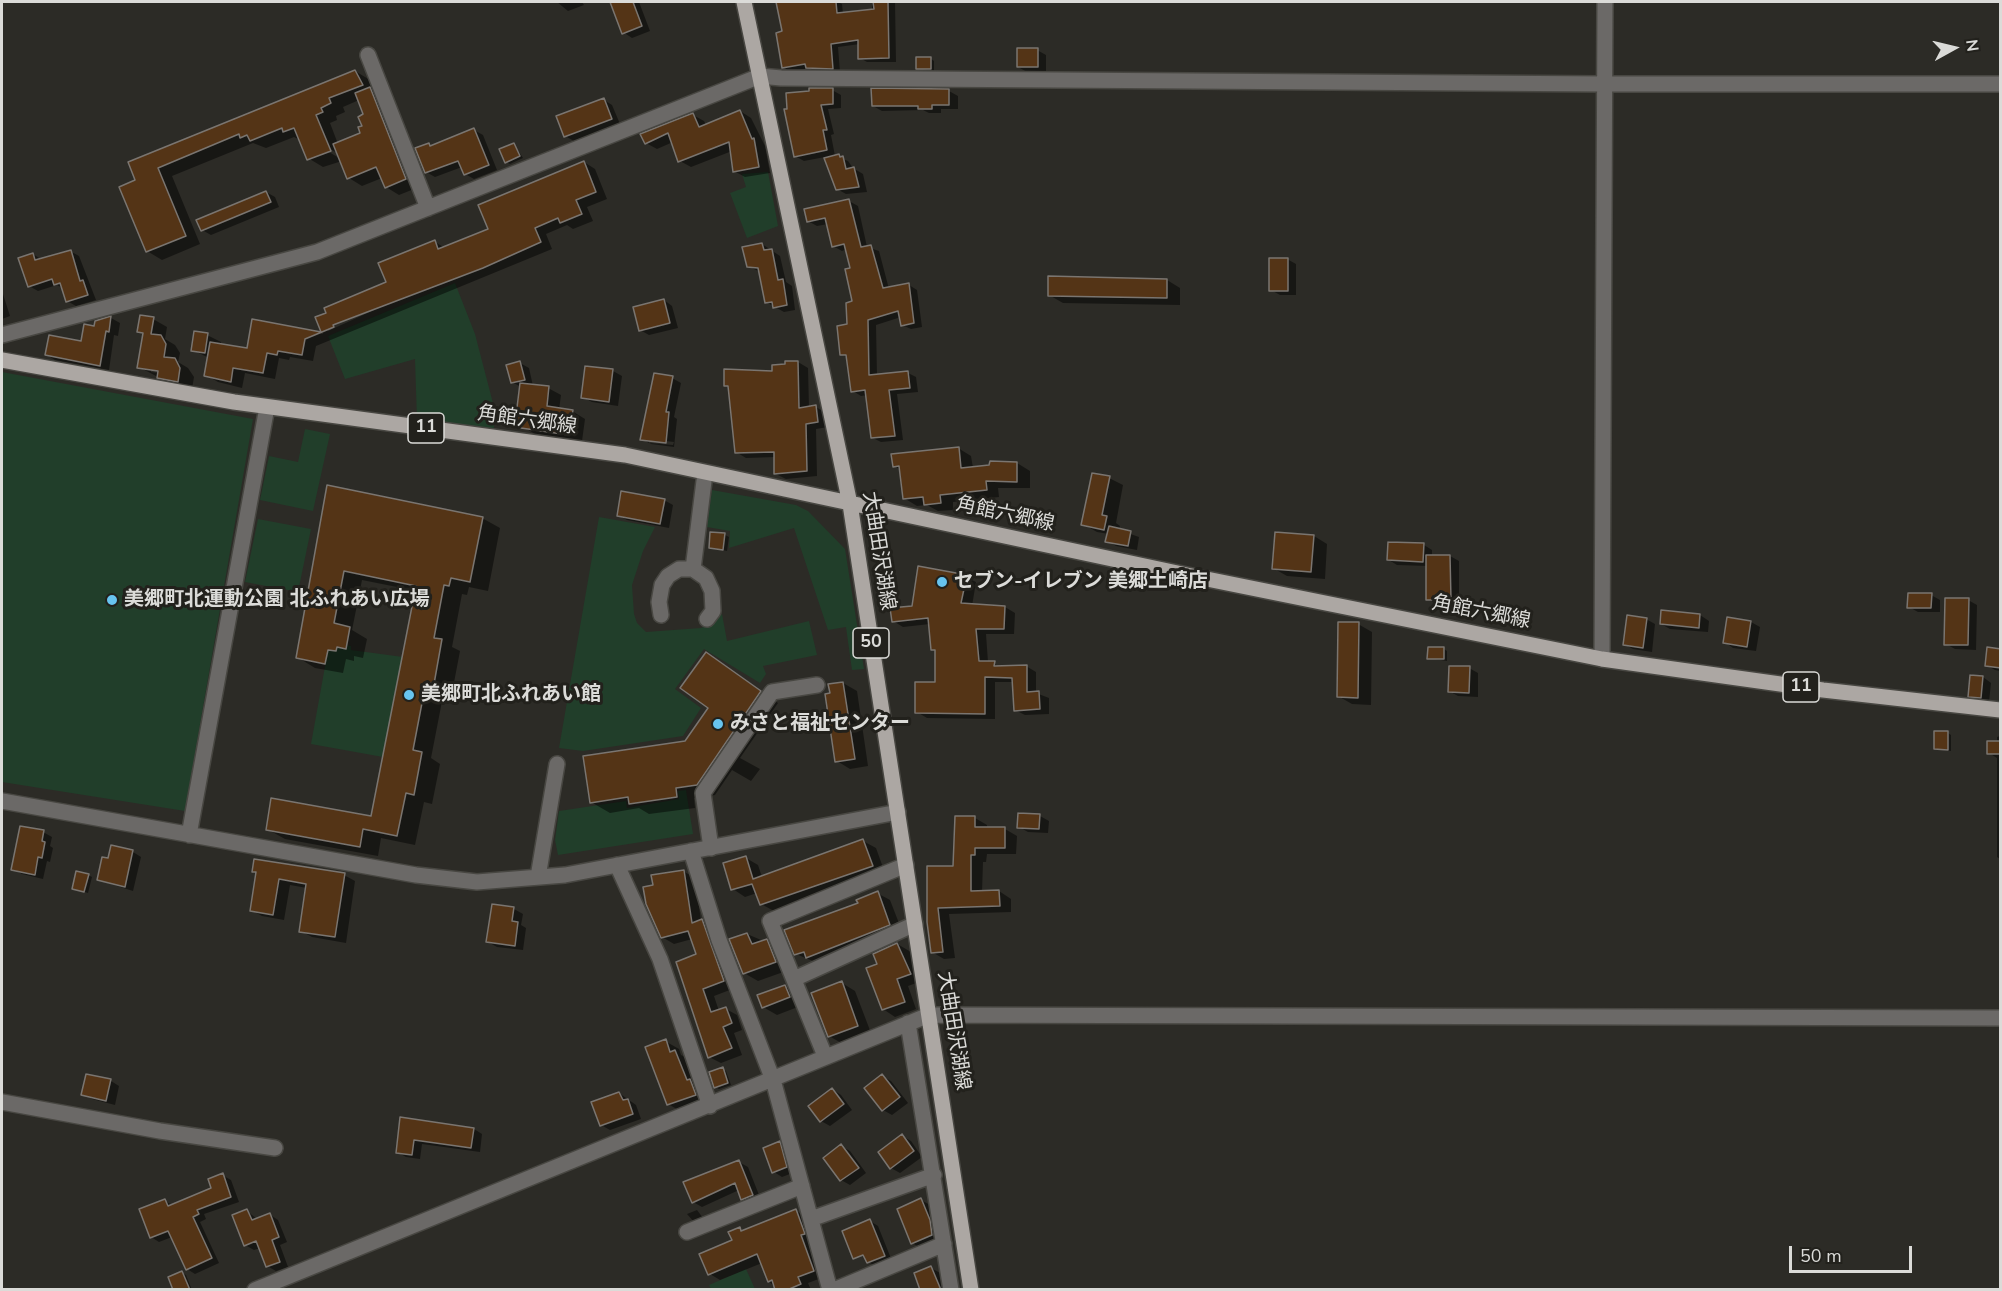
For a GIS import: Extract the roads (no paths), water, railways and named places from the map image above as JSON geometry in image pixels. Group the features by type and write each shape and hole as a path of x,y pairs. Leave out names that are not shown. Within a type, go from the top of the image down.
{"main road":[{"name":"大曲田沢湖線","path":"744,2 849,504 970,1290"},
{"name":"角館六郷線","path":"2,360 267,407 624,455 849,504 1602,659 1823,690 2001,710"}],"street":[{"path":"1602,659 1605,2"},
{"path":"368,55 428,208"},
{"path":"2,335 318,252 760,76 781,78 1605,84 2001,84"},
{"path":"189,835 267,407"},
{"path":"693,568 705,473"},
{"path":"661,615 659,602 662,585 668,576 679,569 693,568 706,579 712,591 713,611 707,620"},
{"path":"711,848 703,793 772,692 817,685"},
{"path":"538,877 557,764"},
{"path":"2,801 416,875 477,882 538,877 617,865 898,812"},
{"path":"691,851 719,940 773,1080 832,1290 944,1244"},
{"path":"617,865 660,959 710,1106"},
{"path":"825,1056 770,921 906,865"},
{"path":"794,979 915,924"},
{"path":"255,1290 929,1015 2001,1018"},
{"path":"908,1023 951,1290"},
{"path":"2,1102 160,1131 275,1148"},
{"path":"811,1219 934,1175"},
{"path":"687,1232 802,1186"}],"place":[{"name":"セブン-イレブン 美郷土崎店","path":"942,582"},
{"name":"美郷町北運動公園 北ふれあい広場","path":"112,600"},
{"name":"美郷町北ふれあい館","path":"409,695"},
{"name":"みさと福祉センター","path":"718,724"}]}
